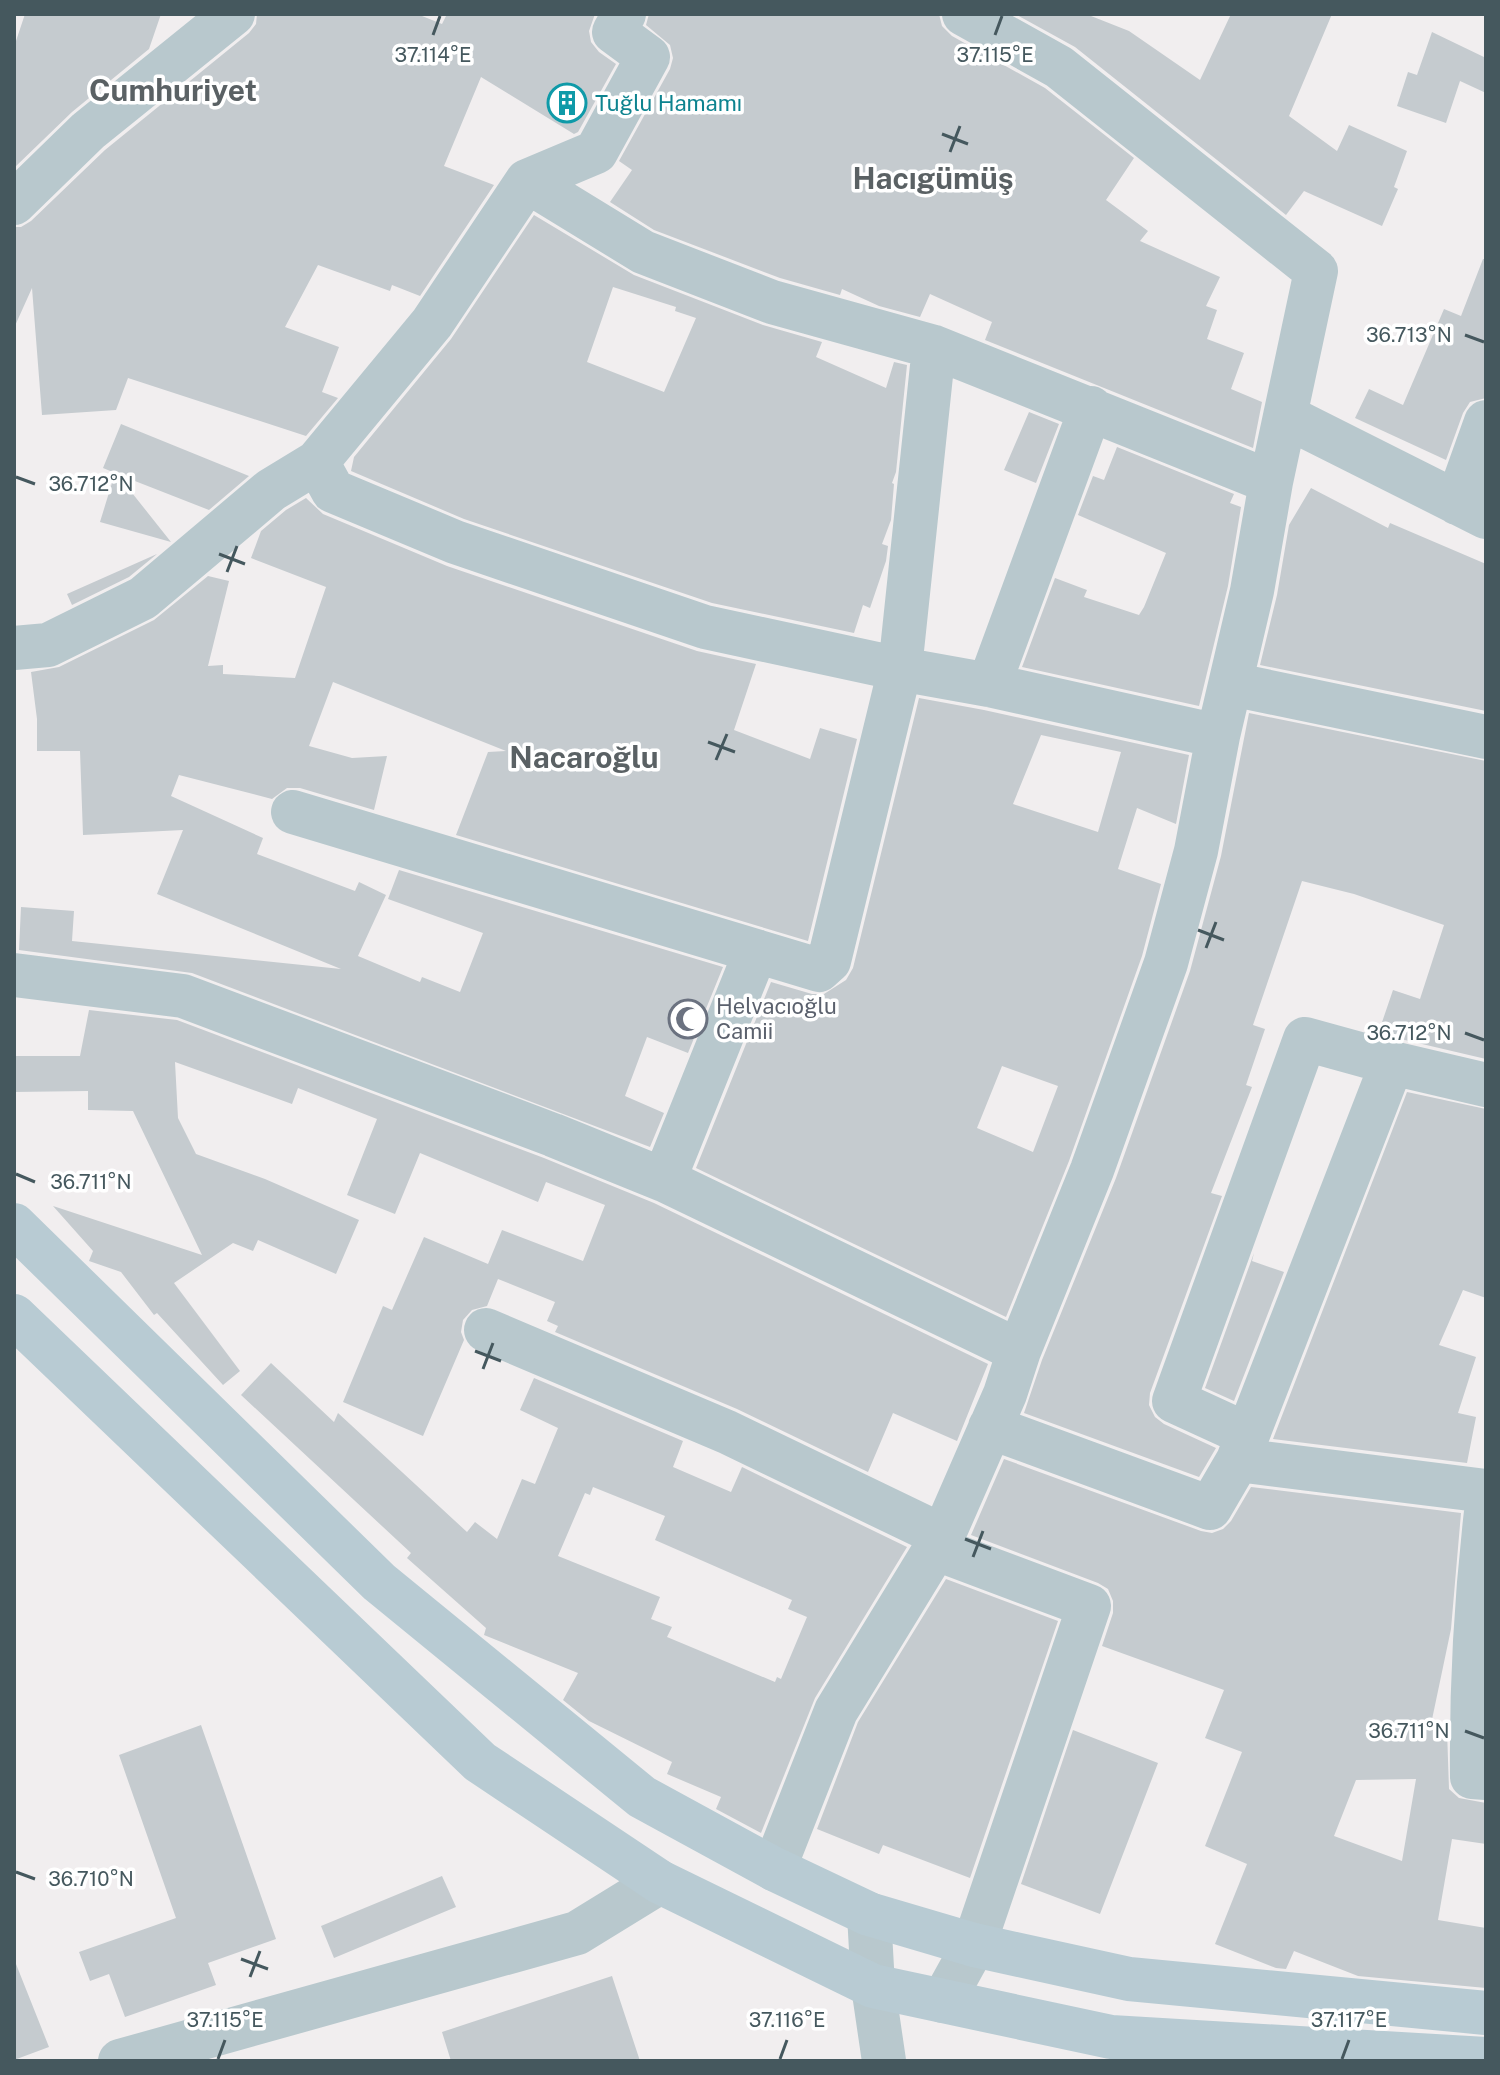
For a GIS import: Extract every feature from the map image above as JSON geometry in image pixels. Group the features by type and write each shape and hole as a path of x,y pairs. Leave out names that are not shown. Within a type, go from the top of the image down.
{"main road":[{"path":"14,1225 379,1582 642,1797 774,1869 869,1914 974,1945 1129,1979 1486,2013"},
{"path":"14,1316 480,1762 660,1882 873,1986 1111,2037 1319,2055 1473,2060"}],"street":[{"path":"14,203 88,131 233,14"},
{"path":"14,648 48,645 143,598 271,490 317,462 432,323 527,181 596,152 648,57 614,32 624,14"},
{"path":"774,1869 836,1711 943,1536 1005,1394 1019,1351 1092,1170 1166,963 1196,851 1316,271 1059,67 964,14"},
{"path":"527,181 643,252 772,302 934,347 1271,482"},
{"path":"293,812 819,970 829,961 900,669 934,347"},
{"path":"989,685 1091,408"},
{"path":"1285,416 1471,510 1486,422"},
{"path":"317,462 333,491 455,542 705,627 1218,736"},
{"path":"1231,684 1486,737"},
{"path":"664,1180 756,951"},
{"path":"14,975 183,996 664,1180 1019,1351"},
{"path":"1486,1085 1305,1039 1174,1401 1242,1447 1486,1491"},
{"path":"990,1427 1210,1508 1242,1447 1392,1063"},
{"path":"486,1330 727,1432 943,1536"},
{"path":"1486,1512 1472,1777 1486,1778"},
{"path":"943,1536 942,1551 1089,1606 974,1945 943,2001"},
{"path":"120,2061 577,1933 660,1882"},
{"path":"869,1914 873,1986 884,2061"}],"building":[{"path":"25,14 161,14 149,49 72,112 14,168 14,47"},
{"path":"257,14 417,14 442,24 447,14 595,14 589,31 591,42 616,64 578,132 574,134 481,77 444,166 494,185 420,296 392,285 390,291 318,265 285,327 339,347 322,392 338,398 306,436 128,378 116,410 42,415 32,288 14,328 14,227 31,221 105,150 249,33 256,24"},
{"path":"649,14 939,14 942,26 952,36 1045,88 1134,158 1106,200 1148,231 1140,241 1220,277 1206,306 1217,310 1207,339 1244,353 1231,389 1262,402 1253,448 985,340 992,322 930,294 920,317 879,306 842,289 840,295 780,278 654,230 610,202 632,170 619,161 670,69 673,58 670,45 646,25"},
{"path":"1015,14 1086,14 1129,31 1200,80 1231,14 1332,14 1289,116 1337,151 1349,125 1407,151 1394,187 1398,189 1382,226 1304,191 1286,215 1075,47"},
{"path":"1432,32 1486,58 1486,93 1460,81 1446,123 1397,106 1408,72 1417,75"},
{"path":"534,215 634,275 763,325 822,342 816,357 886,388 894,362 907,365 896,472 892,483 891,520 882,544 888,546 886,561 870,608 863,605 854,633 712,603 464,519 351,471 354,457 451,339","holes":["613,287 676,307 675,311 696,318 664,392 587,362"]},
{"path":"1483,259 1486,259 1486,398 1470,402 1446,460 1355,418 1369,389 1403,405 1444,309 1461,316"},
{"path":"1029,412 1059,424 1036,483 1004,470"},
{"path":"121,424 249,476 209,510 117,474 171,542 100,522 115,473 103,468"},
{"path":"1117,447 1234,494 1230,503 1241,507 1228,586 1199,706 1022,667 1055,578 1087,590 1084,597 1139,615 1144,607 1166,553 1078,515 1093,476 1104,480"},
{"path":"1311,488 1388,528 1390,523 1486,564 1486,711 1260,665 1277,595 1289,525"},
{"path":"306,498 323,514 447,566 697,651 756,664 734,730 810,759 820,728 857,739 808,941 456,835 488,752 506,751 333,682 309,746 352,758 387,756 374,810 300,788 287,788 272,799 179,775 171,796 263,838 257,854 355,891 359,882 386,895 358,956 420,982 422,977 460,992 483,933 388,899 399,870 723,967 688,1053 647,1037 625,1096 664,1113 650,1147 192,973 19,950 21,907 74,911 72,941 341,969 157,894 183,830 83,835 80,751 37,751 37,719 31,672 59,667 154,620 208,576 229,581 208,666 223,665 223,674 295,678 326,587 251,558 261,531"},
{"path":"157,554 129,577 72,605 67,594"},
{"path":"919,698 1189,755 1176,824 1137,808 1118,869 1161,884 1142,956 1069,1161 1006,1317 696,1168 771,982 812,994 824,994 846,980 853,968","holes":["1041,735 1121,752 1098,832 1013,804","1002,1066 1058,1086 1033,1152 977,1128"]},
{"path":"1249,713 1486,761 1486,1059 1379,1031 1393,990 1420,999 1444,925 1354,894 1302,881 1253,1025 1265,1029 1246,1085 1252,1087 1211,1193 1222,1196 1150,1393 1149,1405 1155,1417 1216,1448 1199,1477 1024,1413 1042,1360 1116,1178 1190,971 1221,856"},
{"path":"89,1010 177,1020 544,1158 654,1203 988,1364 957,1441 893,1413 868,1472 737,1409 555,1332 558,1326 547,1321 555,1302 498,1279 487,1306 472,1310 463,1320 461,1332 464,1340 423,1436 343,1402 383,1306 392,1310 424,1237 488,1264 502,1230 583,1261 605,1205 546,1182 538,1202 420,1153 395,1214 347,1195 377,1119 298,1088 292,1104 175,1062 178,1118 196,1154 265,1179 359,1220 336,1274 258,1240 253,1251 233,1243 174,1283 240,1371 223,1385 157,1313 154,1315 121,1272 89,1261 93,1251 53,1206 202,1255 133,1111 88,1110 88,1091 14,1092 14,1056 80,1056"},
{"path":"1407,1092 1486,1109 1486,1298 1463,1290 1439,1345 1476,1357 1458,1413 1476,1417 1467,1463 1273,1439"},
{"path":"1254,1253 1252,1261 1284,1272 1234,1401 1205,1388"},
{"path":"271,1363 334,1422 338,1413 467,1532 475,1522 497,1539 522,1479 535,1484 558,1428 520,1410 534,1378 683,1441 673,1467 731,1492 742,1467 907,1547 815,1698 761,1833 716,1809 721,1797 667,1774 672,1762 589,1721 563,1700 578,1673 484,1635 486,1628 407,1558 411,1553 241,1395","holes":["593,1487 665,1516 655,1540 792,1600 788,1609 807,1617 781,1679 777,1677 775,1682 667,1637 672,1627 651,1619 660,1597 558,1556 585,1493 590,1495"]},
{"path":"1004,1459 1212,1533 1223,1529 1231,1521 1251,1487 1461,1513 1451,1629 1430,1729 1447,1730 1449,1789 1459,1798 1486,1803 1486,1844 1452,1839 1438,1920 1486,1928 1486,1988 1358,1976 1294,1951 1286,1969 1276,1968 1215,1944 1247,1864 1205,1846 1242,1752 1205,1738 1224,1690 1102,1646 1113,1613 1113,1601 1108,1589 971,1535","holes":["1416,1779 1402,1861 1334,1836 1356,1780"]},
{"path":"946,1579 1058,1621 970,1878 883,1845 879,1854 817,1829 858,1722"},
{"path":"201,1725 276,1939 208,1963 216,1985 125,2017 109,1974 90,1981 79,1952 176,1918 119,1755"},
{"path":"1073,1730 1158,1763 1100,1914 1021,1884"},
{"path":"442,1876 456,1907 334,1958 321,1926"},
{"path":"14,1965 49,2047 14,2060"},
{"path":"612,1976 640,2061 451,2061 442,2032"}],"place":[{"name":"Tuğlu Hamamı","path":"567,103"},
{"name":"Helvacıoğlu Camii","path":"688,1019"}],"district":[{"name":"Cumhuriyet","path":"173,90"},
{"name":"Hacıgümüş","path":"933,178"},
{"name":"Nacaroğlu","path":"584,757"}]}
